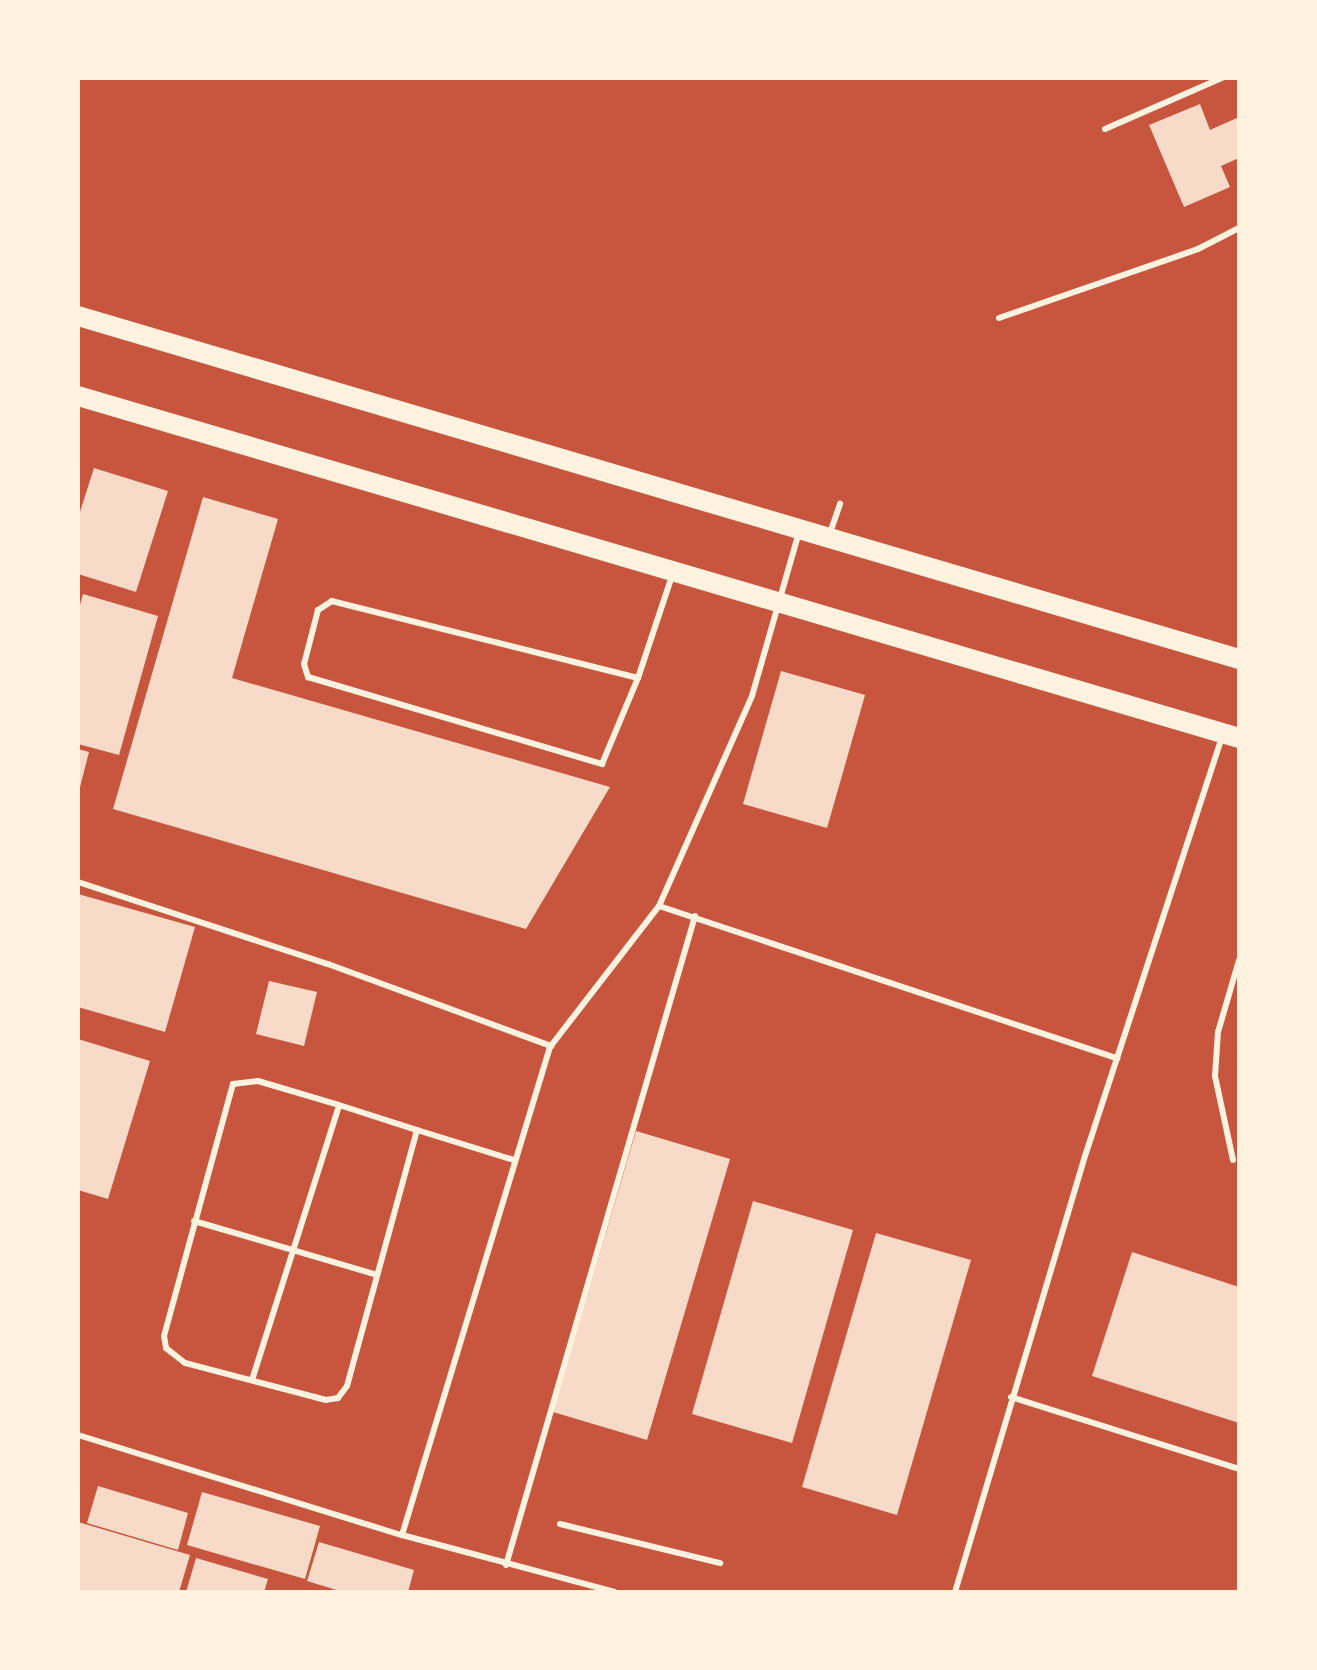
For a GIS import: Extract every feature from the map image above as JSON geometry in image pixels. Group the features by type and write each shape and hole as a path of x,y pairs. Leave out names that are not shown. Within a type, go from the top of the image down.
{"main road":[{"path":"78,316 1239,659"},
{"path":"78,396 674,569 1231,736"}],"lane":[{"path":"1105,129 1222,78"},
{"path":"999,318 1198,249 1239,228"},
{"path":"828,536 840,504"},
{"path":"402,1535 551,1046 659,906 752,696 800,528"},
{"path":"638,678 332,601 318,610 304,664 308,677 592,765 602,764 608,756 638,678 674,569"},
{"path":"955,1592 1011,1397 1117,1058 1231,736"},
{"path":"78,882 328,964 551,1046"},
{"path":"659,906 1117,1058"},
{"path":"506,1565 695,916"},
{"path":"1233,1160 1215,1076 1218,1032 1239,960"},
{"path":"417,1130 374,1274 347,1386 338,1398 326,1400 185,1363 166,1348 164,1336 233,1084 258,1081 339,1105 514,1160"},
{"path":"252,1380 339,1105"},
{"path":"194,1221 374,1274"},
{"path":"1011,1397 1239,1469"},
{"path":"78,1435 402,1535 614,1592"},
{"path":"560,1524 720,1563"}],"building":[{"path":"1200,104 1210,130 1239,117 1239,158 1221,166 1230,187 1184,207 1149,125"},
{"path":"94,468 168,491 136,592 78,574 78,518"},
{"path":"203,497 278,519 232,678 610,787 526,929 113,809"},
{"path":"83,594 158,616 119,755 78,744 78,612"},
{"path":"781,671 865,695 827,828 743,804"},
{"path":"78,749 89,752 79,791 78,790"},
{"path":"78,894 195,927 165,1032 78,1007"},
{"path":"269,981 317,992 304,1046 256,1034"},
{"path":"78,1039 150,1061 108,1199 78,1190"},
{"path":"636,1131 730,1159 647,1440 553,1412"},
{"path":"753,1201 853,1230 792,1443 692,1414"},
{"path":"876,1233 971,1260 897,1515 802,1487"},
{"path":"1132,1252 1239,1287 1239,1423 1092,1376"},
{"path":"98,1486 188,1513 178,1550 87,1523"},
{"path":"202,1492 320,1526 305,1579 187,1545"},
{"path":"78,1522 190,1555 179,1592 78,1592"},
{"path":"319,1542 414,1570 408,1592 343,1592 307,1581"},
{"path":"196,1558 268,1579 264,1592 186,1592"}]}
